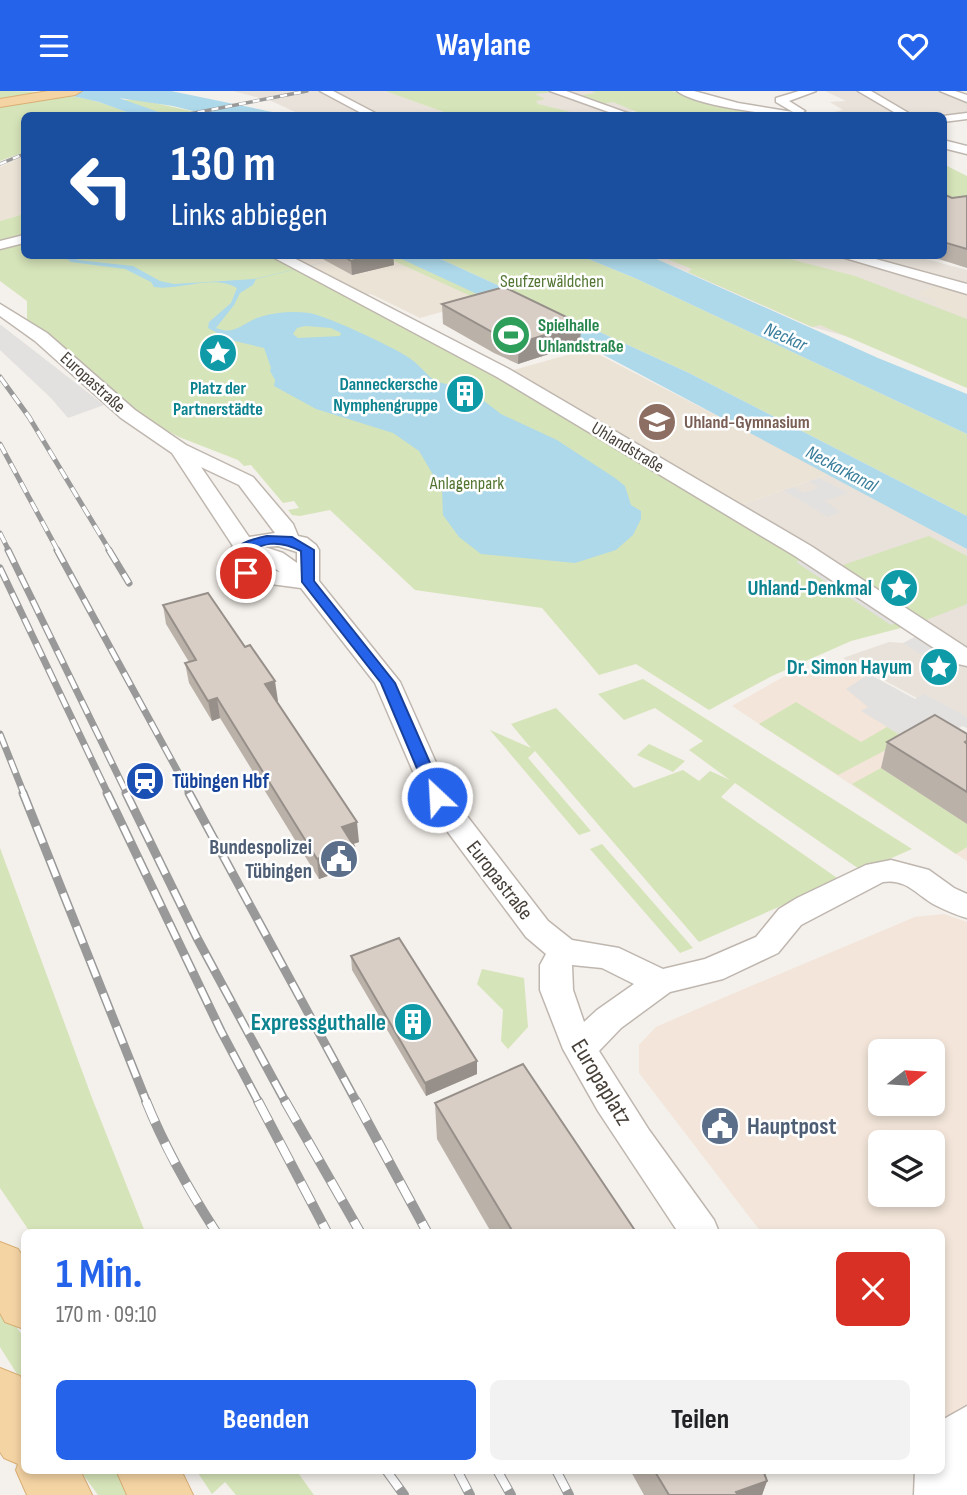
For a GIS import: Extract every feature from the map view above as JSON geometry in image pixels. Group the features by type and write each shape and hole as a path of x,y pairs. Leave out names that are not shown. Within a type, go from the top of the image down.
{"main road":[{"path":"0,97 38,91"},
{"path":"0,103 75,91"},
{"path":"0,1266 21,1299"},
{"path":"0,1395 21,1433"},
{"path":"48,1474 62,1495"},
{"path":"148,1474 163,1495"}],"street":[{"path":"325,91 367,112"},
{"path":"555,91 618,112"},
{"path":"682,91 737,106 779,112"},
{"path":"728,91 791,112"},
{"path":"796,112 780,100 811,91"},
{"path":"863,91 901,112"},
{"path":"945,91 967,99"},
{"path":"947,118 967,116"},
{"path":"947,145 967,150"},
{"path":"0,245 21,240"},
{"name":"Uhlandstraße","path":"284,259 503,373 803,551 967,659"},
{"path":"857,259 967,289"},
{"name":"Europastraße","path":"3,306 48,342 128,414 179,449 246,481 285,529 282,549 387,683 437,797 537,929 564,951"},
{"name":"Europastraße","path":"179,449 245,547 282,549"},
{"path":"245,547 236,556 236,563 246,573 308,582"},
{"path":"580,1049 609,1019 660,982 680,980 712,970 767,945 790,917 877,872 891,870 912,875 955,902"},
{"path":"564,951 608,957 660,982"},
{"name":"Europaplatz","path":"564,951 556,967 558,985 568,1023 580,1049 602,1090 698,1229"},
{"path":"945,1444 967,1428"},
{"path":"945,1458 967,1478"},
{"path":"937,1474 937,1495"}],"shaded area":[{"path":"233,91 385,91 444,112 295,112 271,101"},
{"path":"508,91 591,91 636,110 516,112 543,106"},
{"path":"825,91 856,91 893,112 834,112 843,110 830,102 846,101"},
{"path":"871,91 937,91 967,102 967,113 910,112"},
{"path":"21,157 21,215 0,221 0,167"},
{"path":"294,259 390,259 484,300 420,318 371,294 346,301"},
{"path":"657,259 925,259 967,270 967,369 812,327"},
{"path":"941,284 967,292 967,319 932,304 937,301 917,294"},
{"path":"0,325 104,405 68,418 51,398 0,350"},
{"name":"Uhland-Gymnasium","path":"585,350 592,351 830,474 744,504 725,505 503,373"},
{"path":"830,474 967,549 967,659 725,505 744,504"},
{"path":"819,478 848,493 825,501 840,512 828,517 783,490 794,487 804,493 819,488 809,481"},
{"path":"808,558 903,620 891,625 796,562"},
{"path":"915,637 955,662 943,668 903,643"},
{"path":"926,638 967,662 967,725 843,658 889,642 903,643"},
{"path":"848,662 915,700 967,740 967,861 732,706 783,677"},
{"path":"869,674 915,699 924,694 967,717 967,728 962,726 953,732 907,739 861,711 868,707 846,689"},
{"path":"944,914 967,922 967,1406 946,1423 945,1229 759,1229 639,1073 639,1045 656,1027 915,917"}],"green space":[{"path":"0,91 69,95 126,112 21,112 21,153 0,161"},
{"path":"385,91 549,91 553,92 535,94 545,99 536,101 538,104 571,112 444,112"},
{"path":"591,91 672,91 754,112 637,112 613,102 602,104 587,99 591,98 577,96 595,93"},
{"path":"137,99 196,112 158,112 122,100"},
{"path":"947,166 967,176 967,219 947,215"},
{"name":"Anlagenpark","path":"21,215 21,259 282,259 375,306 831,569 929,536 967,556 967,604 916,624 851,641 772,676 709,710 636,664 599,675 542,608 415,590 330,510 292,515 288,510 299,508 294,501 283,503 251,465 244,466 238,460 179,437 109,399 27,326 27,301 0,281 0,221"},
{"path":"390,259 403,259 490,299 473,297"},
{"name":"Seufzerwäldchen","path":"441,259 588,259 637,279 967,434 967,516 689,373"},
{"path":"667,259 790,259 855,276 967,319 967,388 820,325 812,327 688,272 692,269"},
{"path":"643,679 912,849 862,871 735,783 721,797 840,880 699,942 535,751 528,758 591,831 579,835 490,730 531,748 511,724 556,708 634,788 683,770 699,781 710,771 730,780 689,750 703,741 655,708 624,720 598,694"},
{"path":"796,702 861,742 887,727 907,739 838,775 759,724"},
{"path":"649,744 685,761 673,772 637,755"},
{"path":"881,768 967,824 967,847 956,854 852,784"},
{"path":"602,844 693,948 680,953 590,849"},
{"path":"0,848 92,1098 144,1229 28,1229 0,1188"},
{"path":"482,969 524,978 528,1027 508,1049 501,1041 503,1010 477,984"},
{"path":"0,1303 21,1334 21,1380 0,1347"},
{"path":"83,1474 122,1474 138,1495 98,1495"},
{"path":"199,1474 299,1474 314,1495 236,1495 225,1482 212,1494"}],"water":[{"path":"50,91 171,91 272,112 197,112 119,98 159,112 127,112 99,102"},
{"path":"67,259 133,266 160,281 174,284 254,279 338,259 256,279 253,285 240,293 216,328 234,329 254,319 278,313 309,313 388,346 408,357 436,381 462,384 501,414 557,440 615,478 625,486 631,505 641,511 641,519 633,535 616,550 575,563 481,554 459,537 443,515 442,490 419,451 393,433 316,409 274,386 275,380 264,348 230,340 208,328 209,322 231,303 237,288 218,283 154,287 151,282 125,269 71,262","holes":["305,326 331,328 341,333 340,336 298,338 293,334 297,328"]},
{"name":"Neckarkanal","path":"401,259 441,259 689,373 967,516 967,549 574,339"},
{"name":"Neckar","path":"588,259 657,259 878,358 967,394 967,434 637,279"}],"building":[{"path":"947,196 952,198 967,196 967,249 947,243"},
{"path":"504,287 581,324 519,343 494,333 442,304"},
{"path":"208,593 245,647 250,645 275,681 265,684 357,822 342,827 354,846 317,859 217,698 208,701 185,663 196,660 163,605"},
{"path":"935,715 967,734 967,792 887,742"},
{"name":"Expressguthalle","path":"399,938 477,1061 425,1083 351,956"},
{"path":"523,1064 634,1229 511,1229 435,1103"},
{"path":"656,1474 764,1474 767,1481 736,1492 738,1495 669,1495"}],"railway":[{"path":"199,112 307,91"},
{"path":"0,164 21,155"},
{"path":"0,377 29,417 110,551"},
{"path":"0,444 58,551"},
{"path":"0,533 9,551"},
{"path":"8,550 127,794"},
{"path":"57,550 190,794"},
{"path":"109,550 129,583"},
{"path":"0,568 108,794"},
{"path":"0,734 24,794"},
{"path":"23,793 147,1103"},
{"path":"107,793 221,1031 259,1103"},
{"path":"126,793 197,938 286,1103"},
{"path":"189,793 357,1103"},
{"path":"146,1101 178,1168 214,1229"},
{"path":"258,1101 325,1229"},
{"path":"285,1101 358,1229"},
{"path":"356,1101 425,1229"},
{"path":"389,1474 404,1495"},
{"path":"459,1474 470,1495"},
{"path":"499,1474 511,1495"},
{"path":"558,1474 569,1495"}],"place":[{"name":"Spielhalle Uhlandstraße","path":"511,335"},
{"name":"Platz der Partnerstädte","path":"218,353"},
{"name":"Danneckersche Nymphengruppe","path":"465,394"},
{"name":"Uhland-Gymnasium","path":"657,422"},
{"name":"Uhland-Denkmal","path":"899,588"},
{"name":"Dr. Simon Hayum","path":"939,667"},
{"name":"Tübingen Hbf","path":"145,781"},
{"name":"Bundespolizei Tübingen","path":"339,859"},
{"name":"Expressguthalle","path":"413,1022"},
{"name":"Hauptpost","path":"720,1126"}],"route":[{"path":"246,573 236,563 236,556 241,549 259,541 288,540 299,543 308,550 308,582 387,683 437,797"}]}
